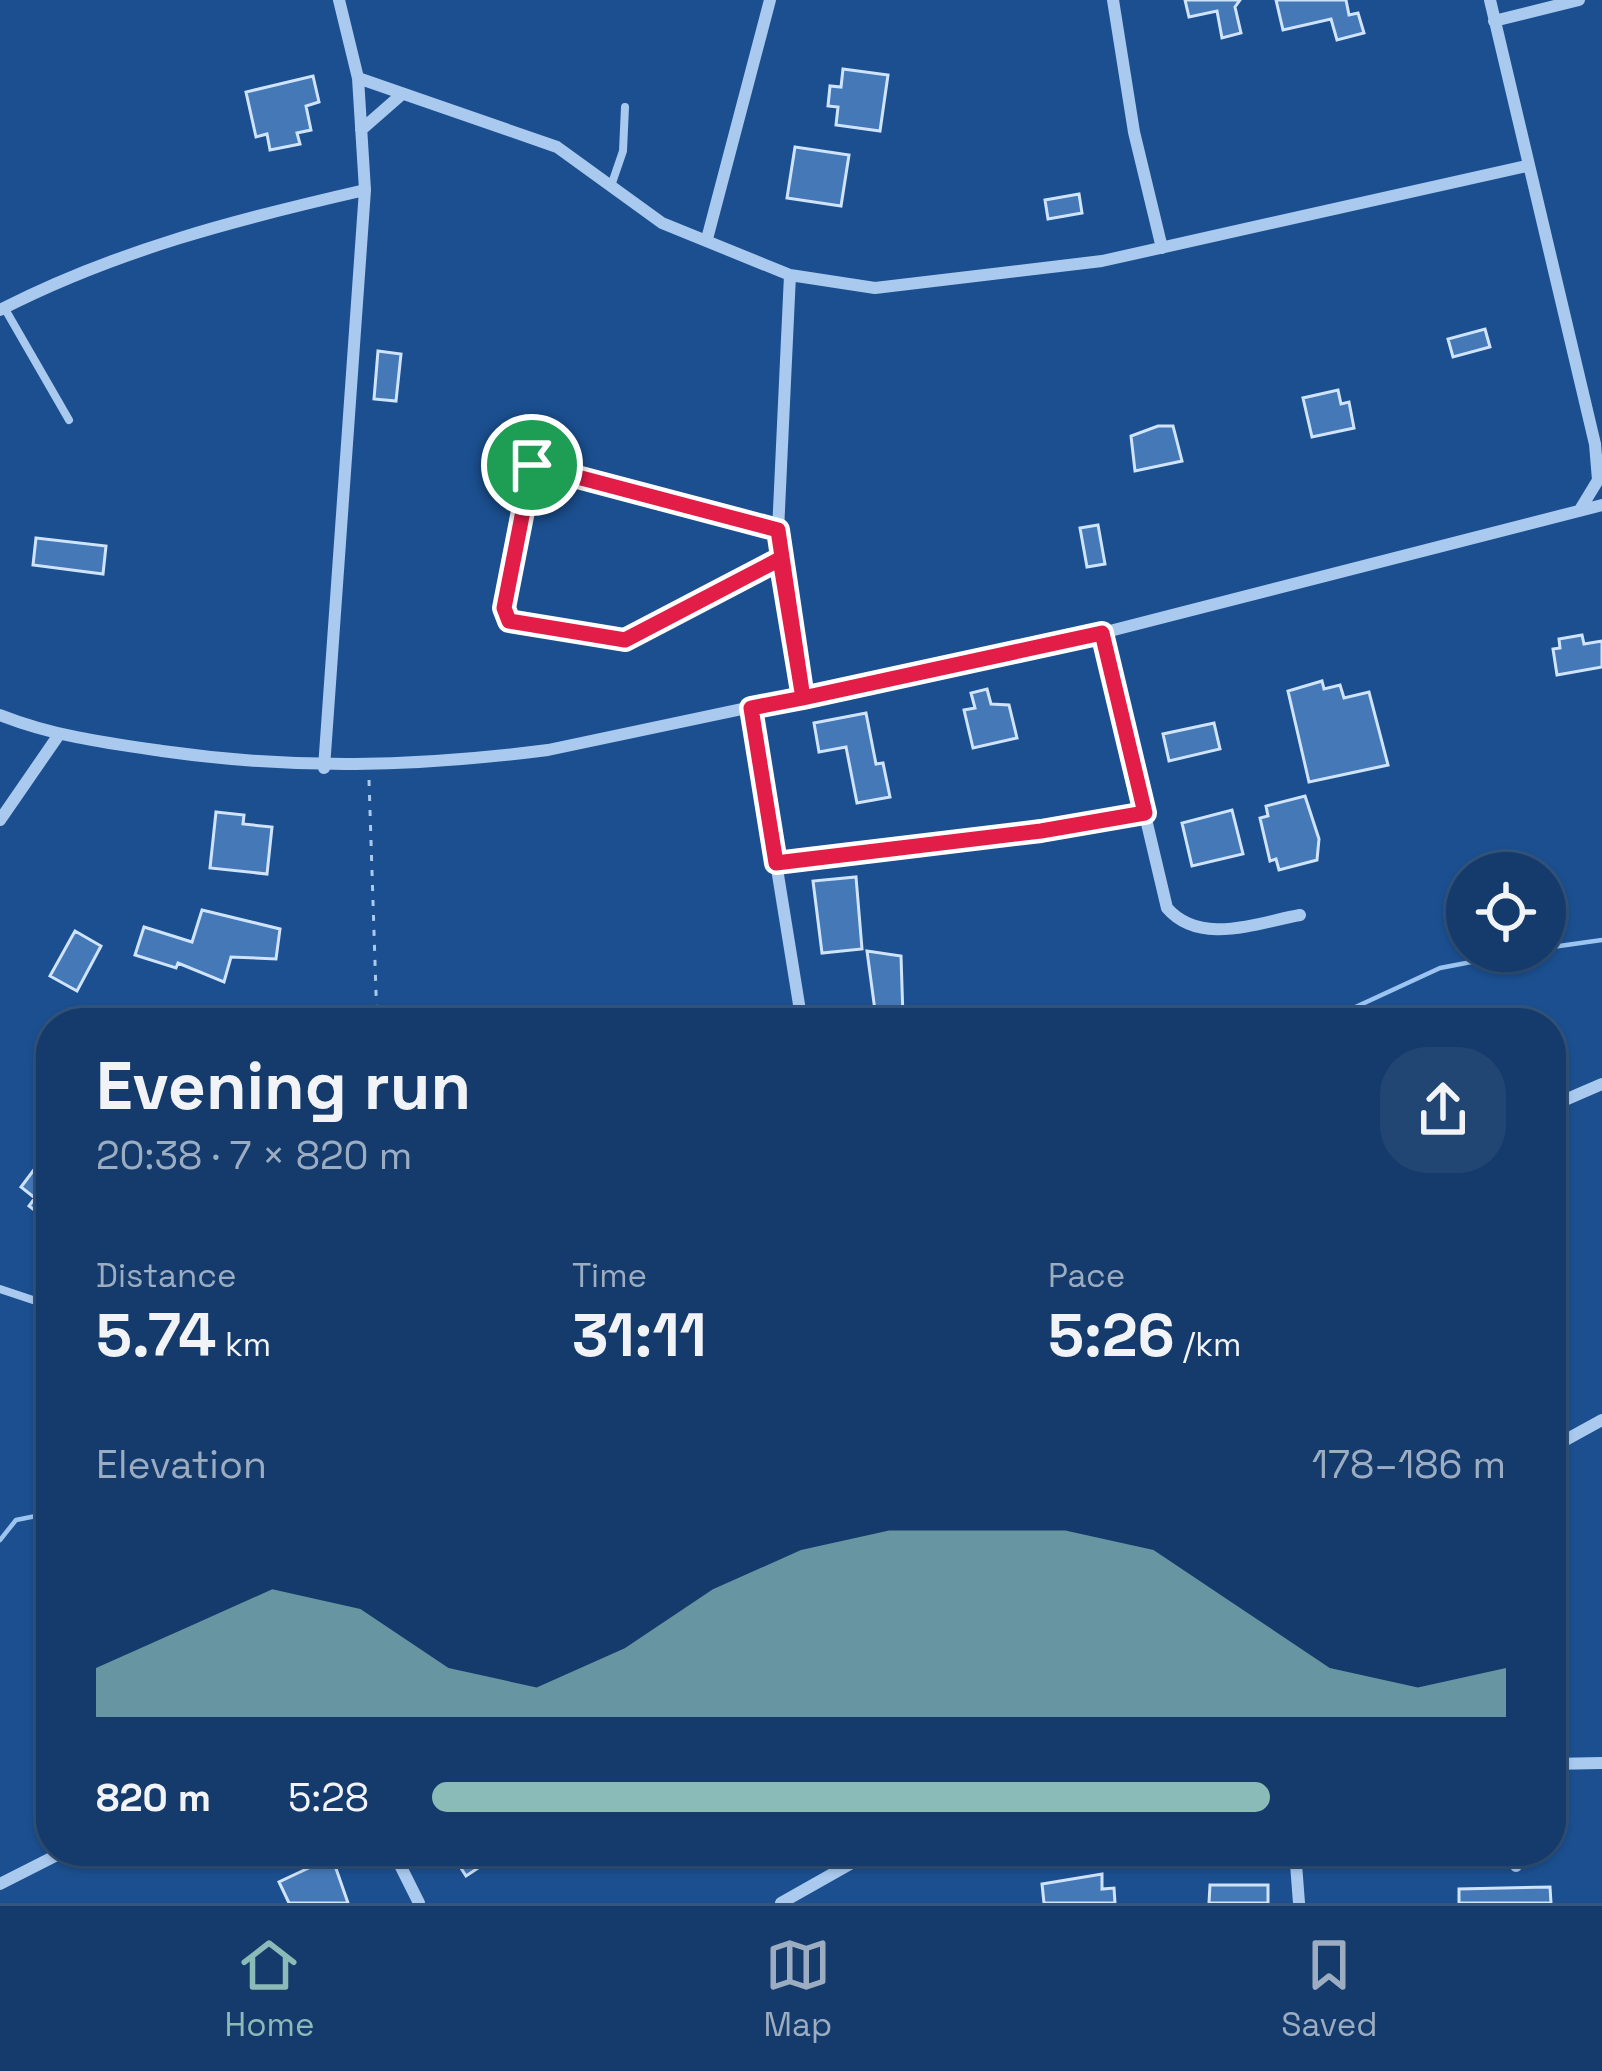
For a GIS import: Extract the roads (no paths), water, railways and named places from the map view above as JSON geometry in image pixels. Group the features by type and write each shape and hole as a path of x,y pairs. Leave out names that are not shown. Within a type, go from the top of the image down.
{"street":[{"path":"324,768 365,190 358,78 338,0"},
{"path":"706,239 770,0"},
{"path":"1113,0 1130,114 1162,248"},
{"path":"1490,0 1595,444 1600,481 1581,508"},
{"path":"1494,21 1579,0"},
{"path":"358,78 557,147 662,223 790,274 874,288 1102,262 1526,166"},
{"path":"361,130 401,95"},
{"path":"2,309 110,260 201,227 365,190"},
{"path":"790,274 778,530 803,698"},
{"path":"0,715 58,736 230,761 324,768 548,750 1102,633 1602,505"},
{"path":"1102,633 1167,908 1183,926 1210,931 1300,915"},
{"path":"751,708 800,1008"},
{"path":"0,820 58,736"},
{"path":"1566,1100 1602,1084"},
{"path":"1566,1440 1602,1420"},
{"path":"1566,1764 1602,1763"},
{"path":"0,1884 36,1866"},
{"path":"400,1866 419,1903"},
{"path":"781,1903 846,1866"},
{"path":"1296,1866 1299,1903"}],"lane":[{"path":"611,186 623,151 625,106"},
{"path":"2,309 69,420"},
{"path":"495,456 778,530"},
{"path":"532,465 504,608 509,621 625,640 780,559"},
{"path":"776,863 1041,831 1145,813"},
{"path":"0,1289 36,1301"}],"waterway":[{"path":"1566,945 1602,940"},
{"path":"1353,1008 1446,967"},
{"path":"0,1540 16,1520 36,1516"}]}
